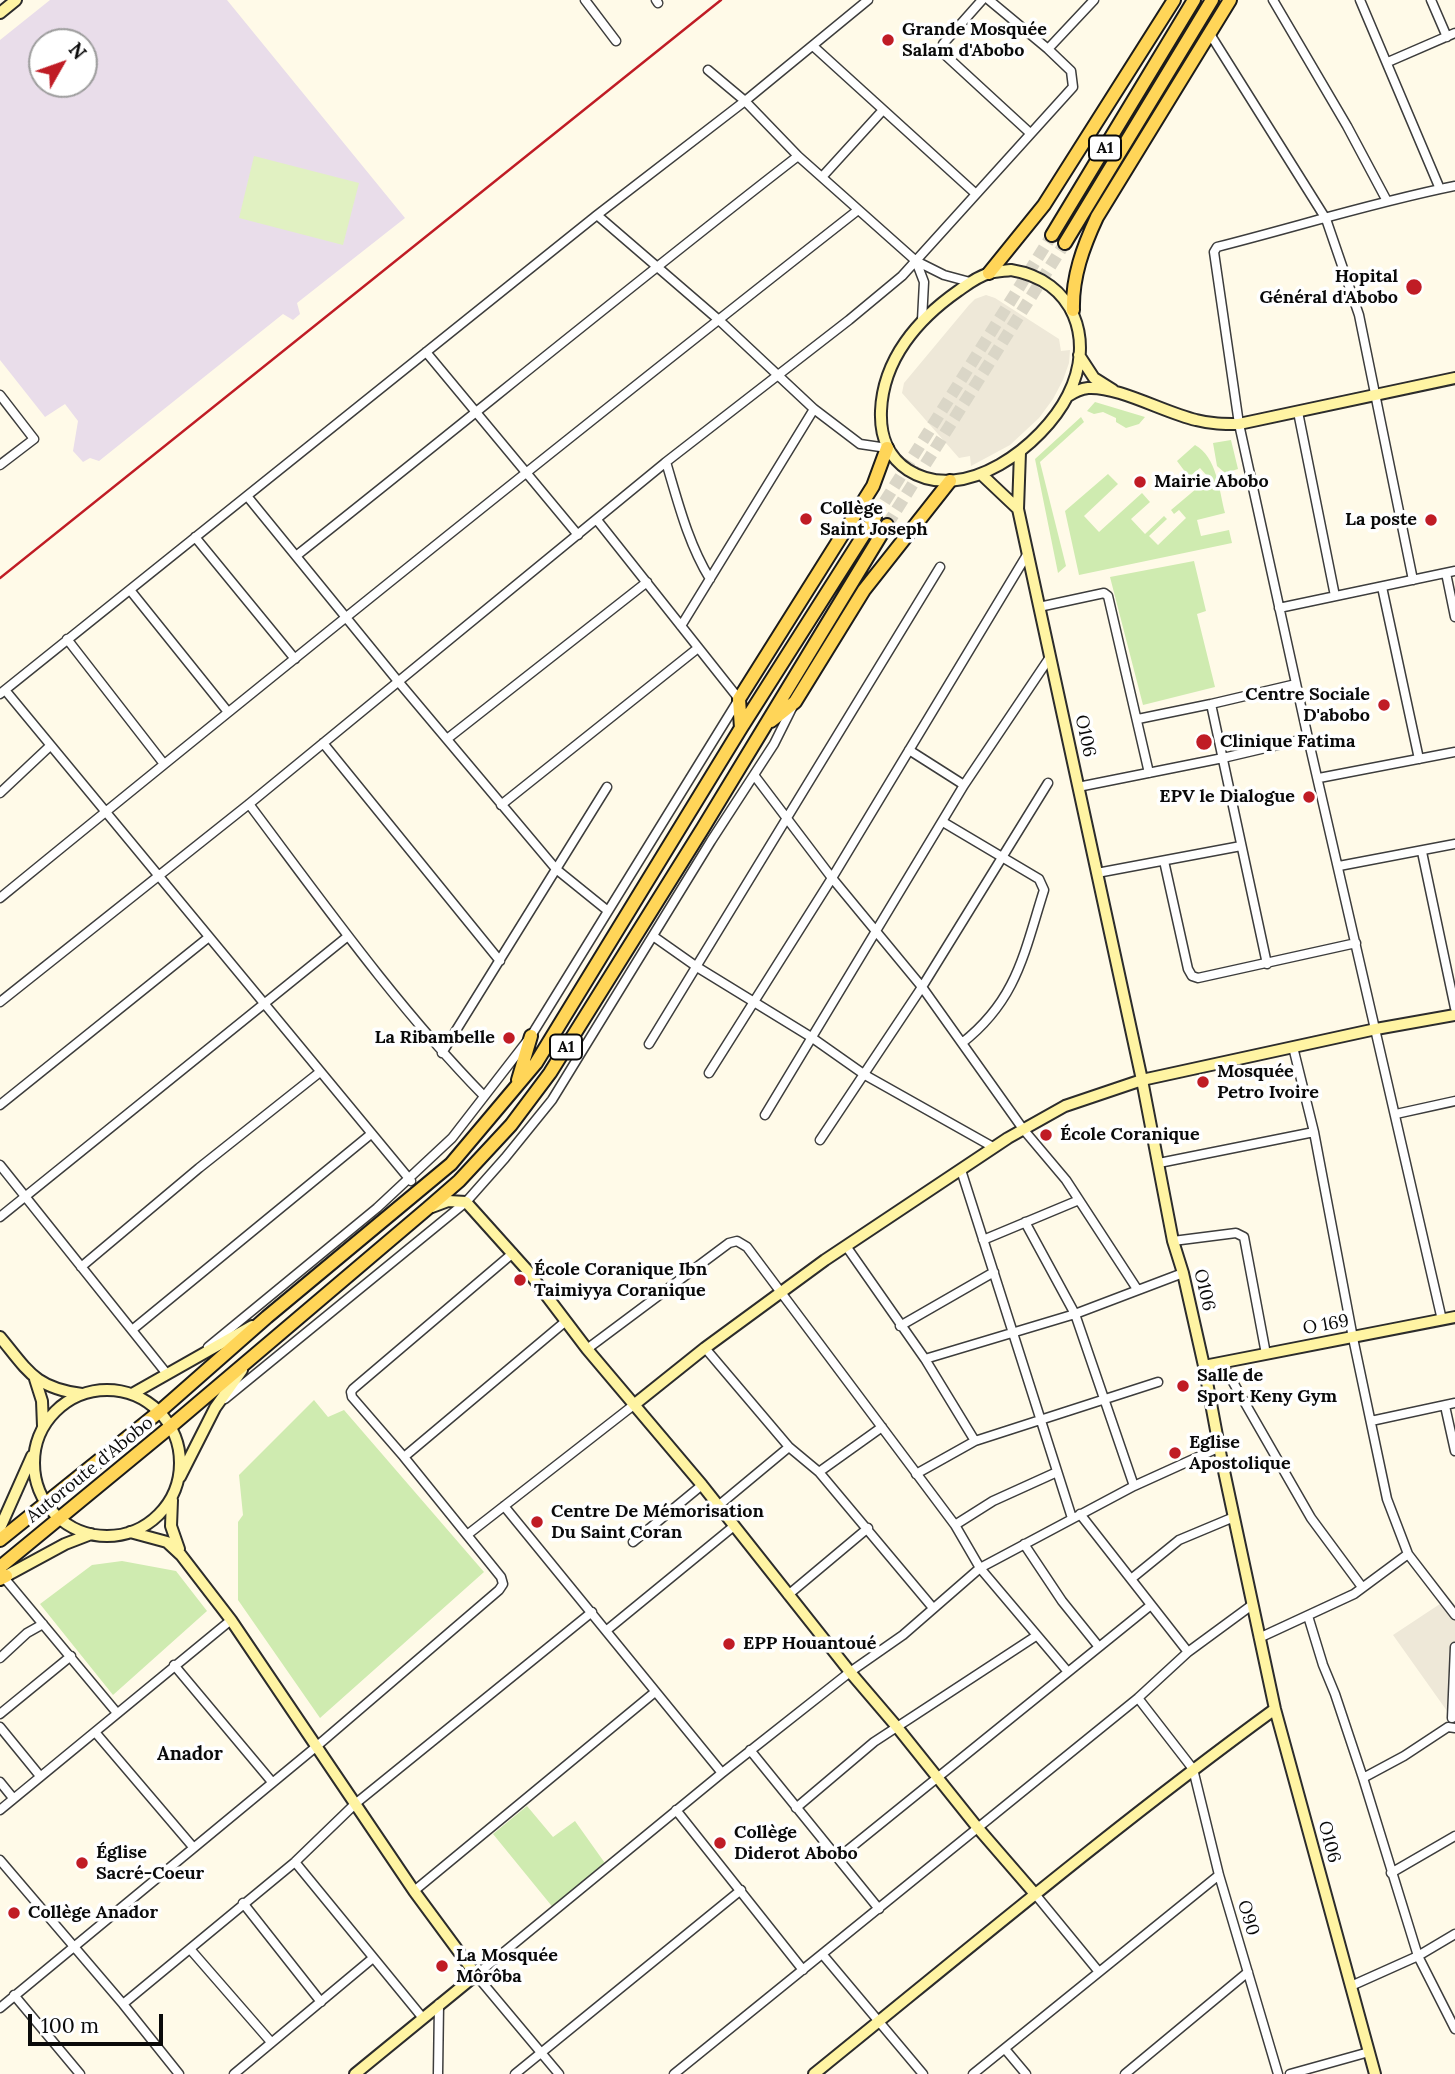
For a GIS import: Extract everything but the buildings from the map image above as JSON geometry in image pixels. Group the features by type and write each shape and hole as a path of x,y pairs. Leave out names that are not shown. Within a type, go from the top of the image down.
{"main road":[{"path":"989,273 1044,205 1174,0"},
{"name":"A1","path":"1052,235 1194,0"},
{"name":"A1","path":"1065,243 1212,0"},
{"path":"1073,310 1075,277 1084,246 1097,217 1230,0"},
{"path":"741,728 739,699 873,486 887,448"},
{"path":"765,726 795,702 864,590 950,481"},
{"name":"A1","path":"159,1412 267,1317 451,1164 536,1063 741,728 875,517"},
{"name":"A1","path":"170,1427 459,1181 511,1125 550,1073 887,525"},
{"path":"514,1090 531,1036"},
{"name":"Autoroute d'Abobo","path":"0,1540 159,1412"},
{"name":"Autoroute d'Abobo","path":"3,1575 58,1518 170,1427"}],"street":[{"path":"0,13 16,0"},
{"path":"585,0 616,41"},
{"path":"420,1191 105,810 2,692 597,215 745,101 868,0"},
{"path":"982,0 943,44 943,53 1030,133"},
{"path":"0,1002 323,743 666,462 902,276 1073,87 1071,71 989,0"},
{"path":"1048,49 1094,0"},
{"path":"1273,0 1347,126 1387,201"},
{"path":"1360,0 1440,189"},
{"path":"1388,62 1451,35 1432,0"},
{"path":"1210,34 1326,219 1359,315 1413,580"},
{"path":"813,46 976,194"},
{"path":"708,70 745,101 798,156 916,261 944,275 970,282"},
{"path":"822,177 884,110"},
{"path":"296,556 476,414 657,265 798,156"},
{"path":"1443,1320 1308,738 1239,424 1215,249 1387,201 1455,186"},
{"path":"0,898 105,810 858,210"},
{"path":"597,215 720,321 814,409 860,444 887,448"},
{"path":"916,261 924,282 922,320"},
{"path":"1011,270 1036,277 1061,294 1073,310 1078,325 1079,355 1068,396 1020,452 981,474 950,481 929,481 904,467 887,448 881,425 881,405 886,384 899,352 922,320 970,282 989,273 1011,270"},
{"path":"426,352 578,535"},
{"path":"1079,355 1094,377 1118,393"},
{"path":"1068,396 1085,388 1118,393 1197,420 1239,424 1455,378"},
{"path":"0,394 34,439 0,465"},
{"path":"681,626 814,409"},
{"path":"1297,412 1335,596"},
{"name":"O106","path":"1020,452 1018,509 1142,1080 1173,1241 1204,1366 1259,1638 1275,1709 1375,2074"},
{"path":"666,462 696,557 710,579"},
{"path":"981,474 1018,509"},
{"path":"247,496 501,806 556,869 608,911"},
{"path":"193,1358 409,1180 452,1138 531,1036 739,699 597,520"},
{"path":"195,537 295,659"},
{"path":"709,1073 832,878 1028,553"},
{"path":"649,1044 940,566"},
{"path":"1279,608 1450,572 1455,617"},
{"path":"447,739 647,582"},
{"path":"1382,587 1419,759"},
{"path":"130,590 228,712"},
{"path":"1039,607 1107,594 1149,773"},
{"path":"67,639 164,764"},
{"path":"501,806 698,648"},
{"path":"765,1115 964,785 1050,657"},
{"path":"1138,719 1296,684"},
{"path":"215,1408 466,1202 505,1158 552,1100 774,744 795,702"},
{"path":"1211,704 1267,964"},
{"path":"1078,788 1308,738"},
{"path":"323,743 500,961"},
{"path":"0,793 50,746"},
{"path":"909,750 964,785"},
{"path":"1319,778 1455,751"},
{"path":"754,775 832,878 922,987 1023,1129 1053,1162 1137,1289"},
{"path":"820,1140 922,987 1048,783"},
{"path":"442,1053 607,787"},
{"path":"249,803 348,936 442,1053 484,1096"},
{"path":"943,822 1039,879 1044,890 1017,974 1004,1000 977,1031 962,1043"},
{"path":"1339,866 1455,844"},
{"path":"1097,873 1241,846"},
{"path":"1422,852 1455,1008"},
{"path":"1164,861 1188,969 1192,976 1198,978 1356,943"},
{"path":"0,1217 348,936"},
{"path":"653,936 697,967 811,1037 865,1075 993,1147"},
{"path":"0,1105 209,937"},
{"path":"467,1535 705,1349 846,1246 993,1147 1065,1106 1142,1080 1455,1015"},
{"path":"1293,1047 1314,1132 1387,1499 1408,1554 1455,1615"},
{"path":"81,1267 199,1167 320,1072"},
{"path":"1396,1114 1455,1101"},
{"path":"1159,1163 1314,1132"},
{"path":"132,1330 371,1134"},
{"path":"0,1165 167,1374"},
{"path":"961,1170 1072,1518"},
{"path":"983,1240 1079,1200"},
{"path":"428,1208 448,1201 466,1202 513,1253 587,1349 702,1485 850,1672 1099,1972"},
{"path":"1025,1222 1075,1314 1134,1486"},
{"path":"1173,1241 1236,1233 1244,1237 1266,1354"},
{"path":"587,1349 729,1243 737,1241 747,1247 955,1525 981,1568 1068,1672"},
{"path":"846,1246 925,1359 975,1441"},
{"path":"0,2008 317,1746 499,1590 503,1584 501,1577 352,1397 351,1392 513,1253"},
{"path":"900,1326 994,1272"},
{"path":"925,1359 1075,1314 1183,1273"},
{"path":"132,1394 267,1317"},
{"name":"O 169","path":"1204,1366 1455,1317"},
{"path":"404,1457 566,1321"},
{"path":"0,1337 35,1379 42,1401 43,1426"},
{"path":"705,1349 789,1447 819,1472 933,1608"},
{"path":"181,1555 171,1526 173,1494 215,1408 251,1357"},
{"path":"1222,1363 1311,1518 1362,1587"},
{"path":"35,1379 58,1390 82,1394"},
{"path":"916,1474 975,1441 1158,1382"},
{"path":"0,1528 43,1426 60,1406 82,1394 116,1390 132,1394 159,1412 170,1427 179,1454 177,1483"},
{"path":"1371,1421 1455,1404"},
{"path":"1445,1406 1455,1451"},
{"path":"819,1472 882,1427"},
{"path":"718,1506 789,1447"},
{"path":"355,2074 722,1773 850,1672 903,1635 981,1568 1134,1486 1220,1447"},
{"path":"34,1450 36,1478 46,1504 58,1518 91,1534 111,1536 131,1532 155,1517 173,1494"},
{"path":"955,1525 993,1501 1057,1472"},
{"path":"633,1542 702,1485"},
{"path":"503,1506 722,1773"},
{"path":"1080,1514 1188,1652"},
{"path":"1131,1579 1178,1540 1234,1517"},
{"path":"607,1630 734,1526"},
{"path":"788,1595 868,1528"},
{"path":"131,1532 167,1542 181,1555 231,1620 414,1891 476,1975 559,2074"},
{"path":"3,1575 91,1534"},
{"path":"1024,1544 1062,1601 1099,1647"},
{"path":"1259,1638 1354,1594 1408,1554"},
{"path":"0,1590 3,1575"},
{"path":"3,1575 117,1713"},
{"path":"838,1858 1151,1605"},
{"path":"674,2074 1138,1698 1188,1652 1252,1605"},
{"path":"123,2004 295,1862 355,1804 592,1612"},
{"path":"1308,1616 1322,1665 1335,1694 1363,1778 1418,1956 1455,2029"},
{"path":"0,1810 231,1620"},
{"path":"0,1658 27,1633 43,1624"},
{"path":"796,1808 874,1742 1036,1636"},
{"path":"1452,1718 1455,1647"},
{"path":"0,1714 71,1656"},
{"path":"174,1665 272,1782"},
{"path":"414,1891 655,1692"},
{"path":"1138,1698 1193,1769"},
{"path":"814,2074 1035,1894 1193,1769 1275,1709"},
{"path":"0,1727 40,1776"},
{"path":"1363,1778 1404,1756 1448,1727 1455,1728"},
{"path":"94,1732 193,1847"},
{"path":"750,1751 879,1909"},
{"name":"O90","path":"1193,1769 1219,1875 1278,2074"},
{"path":"0,1782 13,1798"},
{"path":"676,1811 803,1970"},
{"path":"1391,1872 1455,1836"},
{"path":"0,1860 179,2074"},
{"path":"295,1862 422,2017"},
{"path":"974,2074 1219,1875"},
{"path":"515,2074 741,1890"},
{"path":"243,1903 321,2002"},
{"path":"1351,1986 1418,1956 1455,1934"},
{"path":"190,1949 271,2042"},
{"path":"823,1955 923,2074"},
{"path":"234,2074 373,1958"},
{"path":"1125,2074 1248,1972"},
{"path":"14,1995 80,2074"},
{"path":"438,2074 439,2004"},
{"path":"1005,2049 1026,2074"},
{"path":"1290,2074 1369,2052"}],"shaded area":[{"path":"50,0 227,0 405,218 297,303 300,314 293,320 283,314 99,461 90,458 83,462 73,451 78,421 65,404 45,417 0,360 0,40"},
{"path":"986,295 1059,339 1061,351 1070,350 1069,363 1053,399 1039,418 1010,445 971,466 970,456 959,458 902,393 904,383 969,305 975,299"},
{"path":"1449,1598 1455,1605 1455,1715 1452,1718 1393,1635"}],"green space":[{"path":"254,156 359,183 343,245 239,218"},
{"path":"1095,402 1145,417 1139,424 1126,428 1116,422 1116,418 1103,412 1094,414 1087,411"},
{"path":"1081,417 1084,422 1040,462 1066,566 1058,573 1035,459"},
{"path":"1231,440 1238,469 1225,473 1217,466 1213,443"},
{"path":"1195,445 1213,466 1225,513 1197,520 1201,536 1229,530 1232,543 1079,575 1065,511 1108,474 1118,484 1084,516 1099,532 1142,493 1150,502 1131,519 1145,534 1164,516 1167,519 1149,536 1158,545 1186,518 1179,510 1174,514 1171,510 1209,478 1200,468 1189,477 1177,461"},
{"path":"1194,561 1206,611 1197,614 1215,687 1143,705 1110,577"},
{"path":"314,1400 328,1417 344,1410 484,1572 320,1718 238,1600 238,1522 243,1515 239,1475"},
{"path":"122,1561 176,1571 207,1611 113,1695 40,1604 92,1565"},
{"path":"527,1806 553,1837 575,1821 607,1866 555,1910 493,1834"}],"tunnel":[{"path":"875,517 1052,235"},
{"path":"887,525 1065,243"}],"railway":[{"path":"0,578 721,0"}],"place":[{"name":"Grande Mosquée Salam d'Abobo","path":"888,40"},
{"name":"Hopital Général d'Abobo","path":"1414,287"},
{"name":"Mairie Abobo","path":"1140,482"},
{"name":"Collège Saint Joseph","path":"806,519"},
{"name":"La poste","path":"1431,520"},
{"name":"Centre Sociale D'abobo","path":"1384,705"},
{"name":"Clinique Fatima","path":"1204,742"},
{"name":"EPV le Dialogue","path":"1309,797"},
{"name":"La Ribambelle","path":"509,1038"},
{"name":"Mosquée Petro Ivoire","path":"1203,1082"},
{"name":"École Coranique","path":"1046,1135"},
{"name":"École Coranique Ibn Taimiyya Coranique","path":"520,1280"},
{"name":"Salle de Sport Keny Gym","path":"1183,1386"},
{"name":"Eglise Apostolique","path":"1175,1453"},
{"name":"Centre De Mémorisation Du Saint Coran","path":"537,1522"},
{"name":"EPP Houantoué","path":"729,1644"},
{"name":"Collège Diderot Abobo","path":"720,1843"},
{"name":"Église Sacré-Coeur","path":"82,1863"},
{"name":"Collège Anador","path":"14,1913"},
{"name":"La Mosquée Môrôba","path":"442,1966"}],"district":[{"name":"Anador","path":"190,1755"}]}
